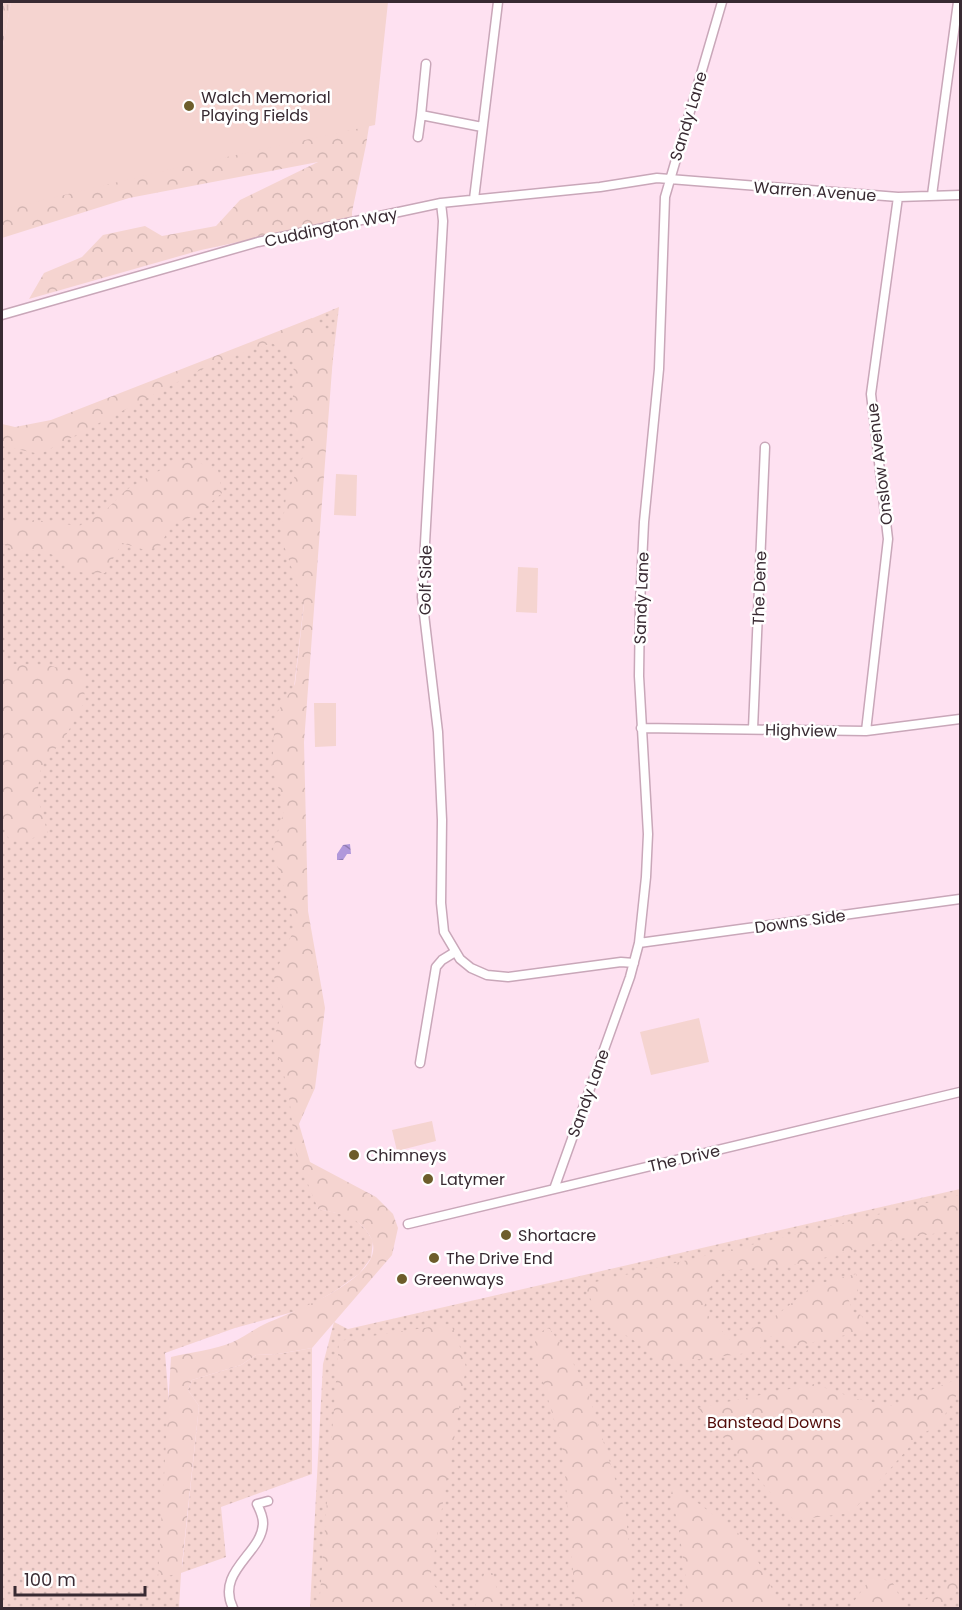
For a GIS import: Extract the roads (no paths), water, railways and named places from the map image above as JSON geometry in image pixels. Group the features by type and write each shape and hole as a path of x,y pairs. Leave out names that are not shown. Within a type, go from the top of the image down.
{"street":[{"path":"474,199 498,2"},
{"name":"Sandy Lane","path":"554,1189 634,963 639,943 648,834 639,676 642,561 659,369 665,197 722,2"},
{"path":"932,195 958,2"},
{"path":"418,137 426,64"},
{"path":"420,116 482,128"},
{"name":"Cuddington Way","path":"2,315 258,242 441,203 600,187 657,178 669,180"},
{"name":"Warren Avenue","path":"669,180 898,197 960,195"},
{"name":"Onslow Avenue","path":"866,731 888,540 871,394 898,197"},
{"name":"Golf Side","path":"441,203 443,221 422,597 438,732 442,820 441,903 444,932 455,952 471,968 497,977 621,962 634,963"},
{"name":"The Dene","path":"753,729 765,447"},
{"name":"Highview","path":"641,728 866,731 960,719"},
{"name":"Downs Side","path":"639,943 960,899"},
{"path":"420,1063 436,967 455,952"},
{"name":"The Drive","path":"408,1224 960,1092"},
{"path":"233,1608 229,1596 233,1575 262,1530 262,1516 257,1504 268,1501"}],"water":[{"path":"350,844 351,854 347,854 343,860 337,860 337,854 343,845"}],"place":[{"name":"Walch Memorial Playing Fields","path":"189,106"},
{"name":"Chimneys","path":"354,1155"},
{"name":"Latymer","path":"428,1179"},
{"name":"Shortacre","path":"506,1235"},
{"name":"The Drive End","path":"434,1258"},
{"name":"Greenways","path":"402,1279"}],"park label":[{"name":"Banstead Downs","path":"774,1422"}]}
